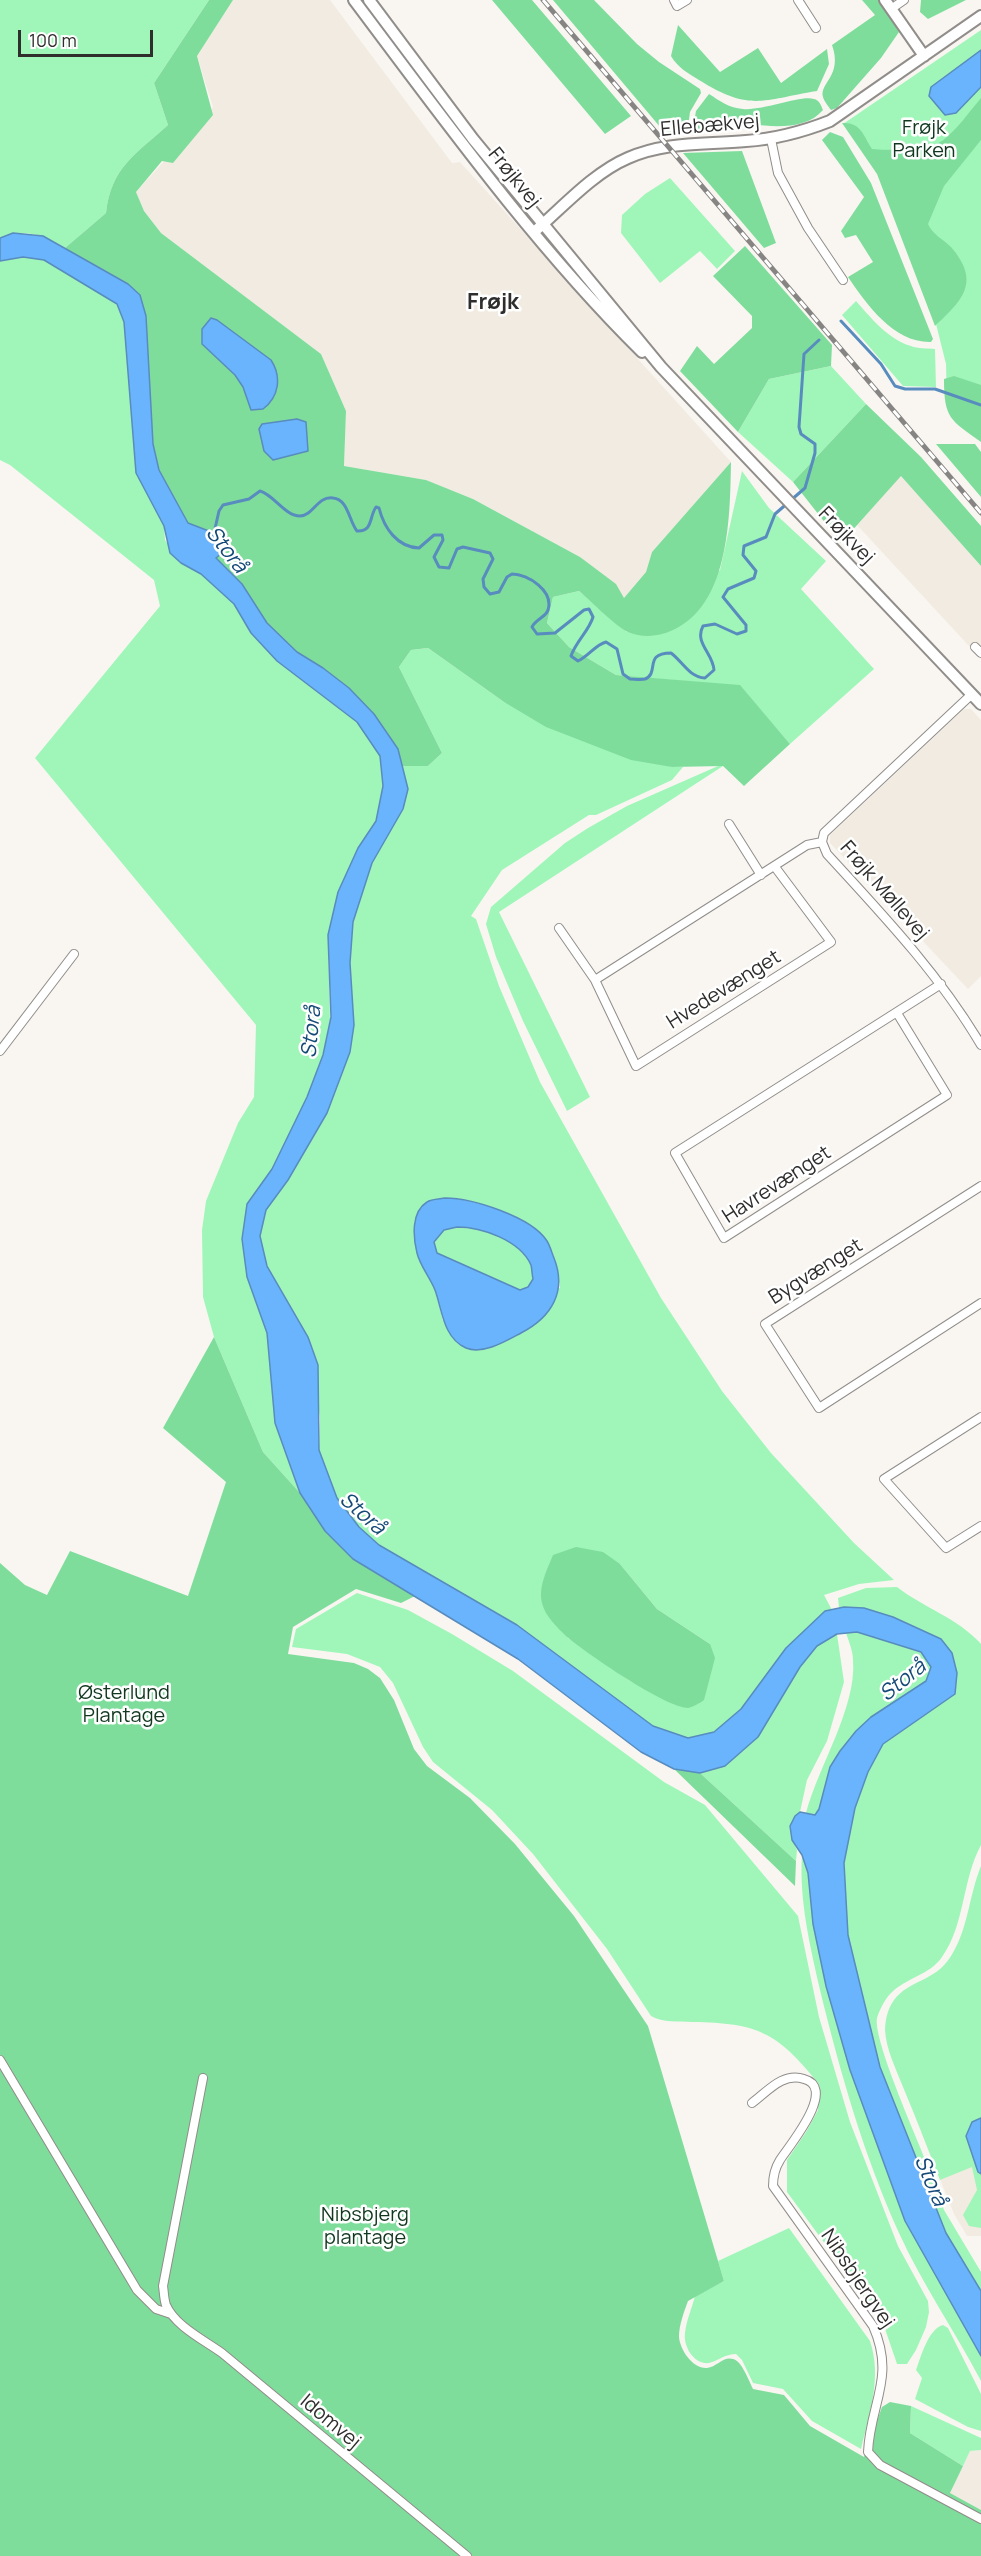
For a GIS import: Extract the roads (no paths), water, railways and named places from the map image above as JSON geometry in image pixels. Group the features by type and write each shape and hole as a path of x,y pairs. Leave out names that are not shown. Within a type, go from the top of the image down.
{"street":[{"name":"Frøjkvej","path":"354,0 437,111 661,367 981,704"},
{"name":"Frøjkvej","path":"369,0 539,228"},
{"path":"674,0 677,6 687,0"},
{"path":"798,0 816,28"},
{"path":"904,0 888,4 924,56"},
{"name":"Ellebækvej","path":"539,228 604,171 636,155 676,145 771,139 803,132 830,121 981,16"},
{"name":"Ellebækvej","path":"771,139 778,173 808,228 843,280"},
{"path":"975,647 981,653"},
{"name":"Frøjk Møllevej","path":"972,694 824,833 822,842 827,854 911,945 941,984 981,1045"},
{"path":"729,824 761,875"},
{"path":"595,981 807,845 822,842"},
{"name":"Hvedevænget","path":"559,928 595,981 636,1066 831,942 775,867"},
{"path":"0,1051 74,954"},
{"name":"Havrevænget","path":"897,1013 947,1095 724,1238 675,1153 941,984"},
{"name":"Bygvænget","path":"981,1186 765,1324 819,1408 981,1303"},
{"path":"981,1417 884,1479 946,1548 981,1526"},
{"name":"Idomvej","path":"0,2060 137,2290 156,2309 171,2314 467,2556"},
{"name":"Nibsbjergvej","path":"752,2103 785,2077 808,2080 815,2087 816,2098 811,2113 798,2137 779,2161 772,2186 873,2326 882,2345 884,2367 882,2391 869,2434 868,2452 879,2465 981,2519"},
{"path":"171,2314 165,2304 163,2286 203,2078"}],"water":[{"path":"981,50 981,87 956,113 945,115 929,96 931,87"},
{"path":"13,233 43,236 128,284 140,295 146,316 153,444 159,470 188,523 214,533 223,552 216,558 242,584 267,623 297,652 349,688 374,714 398,749 408,789 403,809 372,863 353,922 350,963 354,1025 350,1052 327,1113 288,1180 266,1210 260,1236 267,1266 308,1337 318,1365 319,1450 337,1498 359,1527 379,1545 517,1625 653,1726 688,1738 714,1732 741,1709 786,1648 825,1611 844,1607 864,1608 893,1617 941,1639 952,1653 957,1673 955,1694 883,1744 868,1772 855,1808 844,1863 848,1935 880,2067 946,2233 981,2291 981,2356 905,2221 850,2070 826,1986 813,1924 808,1873 802,1855 792,1840 790,1826 800,1812 815,1815 819,1809 830,1767 856,1731 871,1717 926,1681 931,1667 921,1652 857,1632 837,1634 817,1646 800,1667 758,1737 725,1766 700,1773 674,1769 641,1752 518,1659 353,1559 325,1531 300,1493 275,1423 267,1333 247,1277 242,1239 247,1204 272,1169 307,1097 323,1055 331,1017 328,935 338,892 358,848 376,821 383,786 380,756 357,722 277,661 251,633 234,604 201,574 181,563 170,553 164,526 136,473 124,322 117,304 44,260 23,257 0,261 0,238"},
{"path":"211,318 217,320 271,360 278,380 273,399 263,409 251,410 243,387 235,375 202,344 202,329"},
{"path":"297,419 306,422 308,451 273,460 264,451 259,429 262,424"},
{"path":"443,1198 470,1201 500,1210 529,1224 547,1241 558,1270 559,1281 554,1302 532,1327 508,1340 480,1350 466,1348 452,1337 435,1290 418,1258 414,1232 416,1218 422,1206 429,1201","holes":["457,1227 488,1232 499,1237 526,1256 531,1265 533,1279 528,1287 520,1290 437,1253 434,1242 444,1230"]},
{"path":"981,2118 981,2174 978,2172 966,2136 972,2122"}],"waterway":[{"path":"841,321 881,364 895,386 905,389 935,389 981,405"},
{"name":"Storå","path":"211,535 214,533 219,511 223,505 249,499 260,491 289,513 300,516 305,515 323,500 338,499 345,506 357,531 366,529 376,507 379,508 384,523 393,535 411,547 419,548 434,535 442,535 443,540 434,557 439,567 449,568 457,549 463,547 490,553 493,559 483,579 484,587 490,594 499,592 507,577 512,574 532,580 543,590 549,603 547,612 532,627 537,634 555,633 584,610 589,609 593,617 571,656 578,661 606,642 617,649 623,674 630,679 645,679 649,676 657,656 671,653 690,672 705,678 714,670 711,658 702,643 703,626 715,624 737,634 746,631 746,625 723,597 728,589 754,578 756,571 743,555 744,546 766,537 775,514 805,488 815,453 815,444 801,434 799,427 804,354 819,340"}],"railway":[{"path":"543,0 981,513"}],"district":[{"name":"Frøjk","path":"493,303"}],"park label":[{"name":"Frøjk Parken","path":"924,140"},
{"name":"Østerlund Plantage","path":"124,1704"},
{"name":"Nibsbjerg plantage","path":"365,2226"}]}
